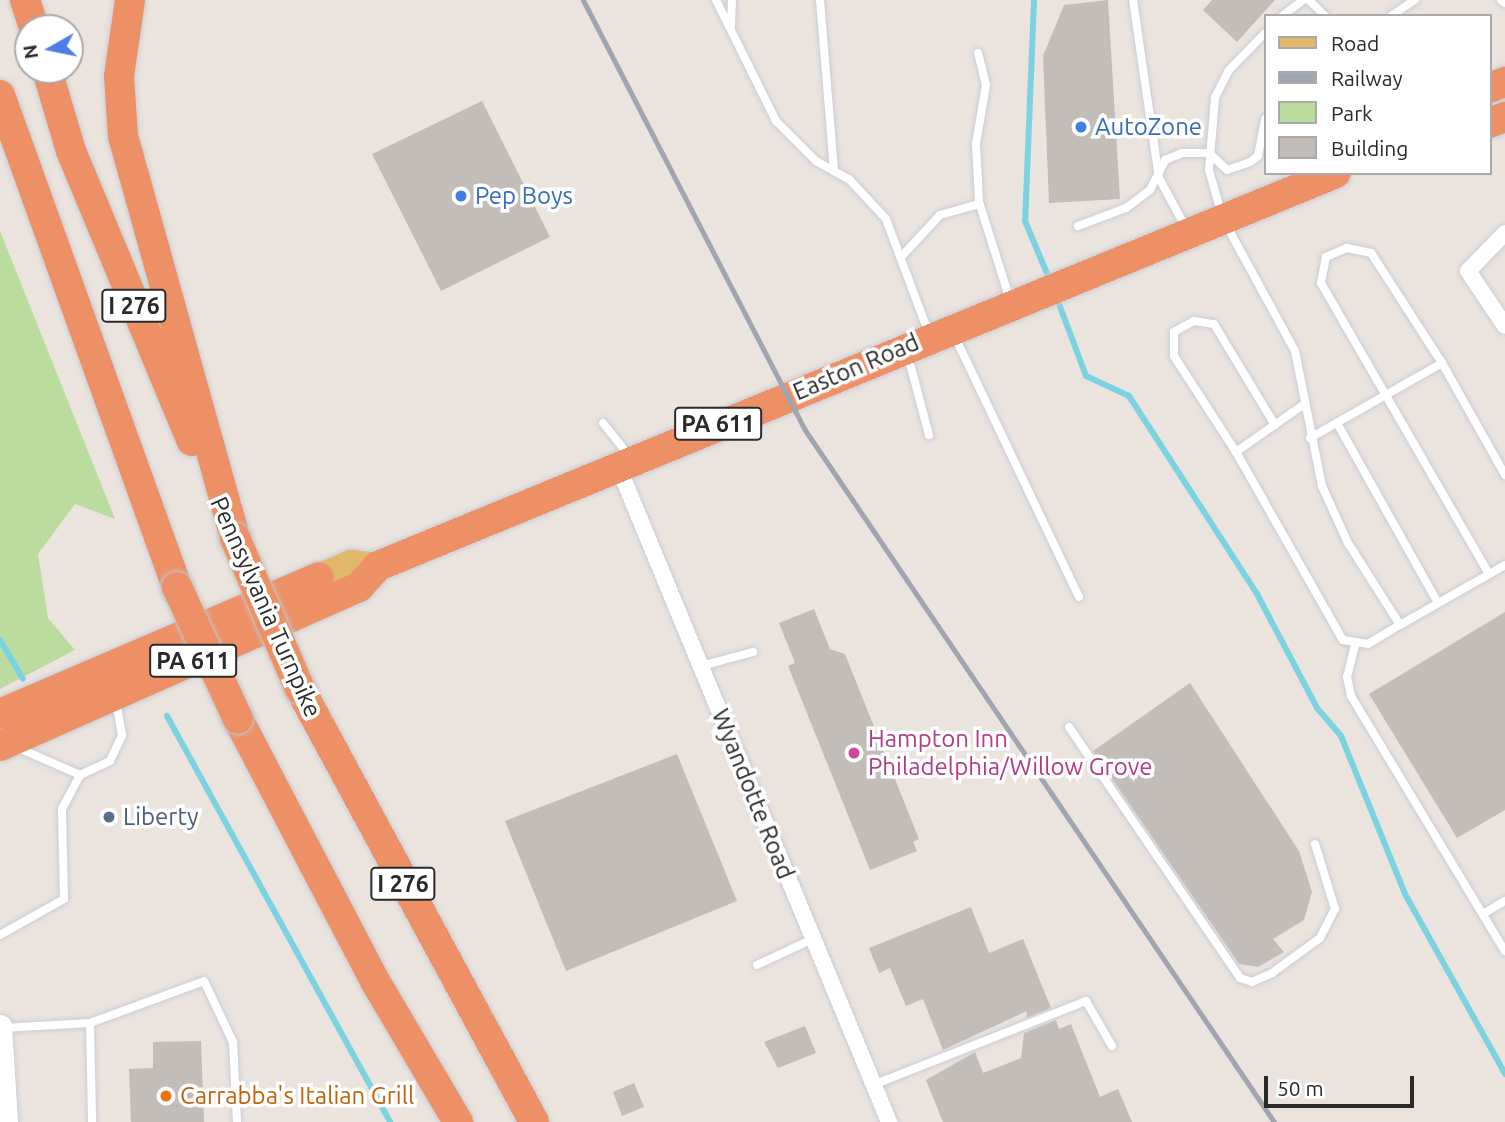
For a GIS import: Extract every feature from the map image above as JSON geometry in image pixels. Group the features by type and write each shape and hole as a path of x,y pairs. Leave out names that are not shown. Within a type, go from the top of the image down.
{"highway":[{"path":"130,0 120,76 123,136 235,538"},
{"name":"Pennsylvania Turnpike","path":"52,84 87,190 300,689 534,1122"},
{"name":"I 276","path":"0,95 177,587 238,719 374,981 458,1122"},
{"path":"0,130 54,248"},
{"name":"Easton Road","path":"4,744 359,587 378,566 1327,175"},
{"name":"Easton Road","path":"0,714 319,577"}],"main road":[{"name":"Easton Road","path":"319,577 351,563 378,566"}],"street":[{"path":"1505,233 1468,271 1505,326"},
{"name":"Wyandotte Road","path":"625,463 701,666 888,1122"},
{"path":"0,1027 6,1122"}],"lane":[{"path":"716,0 776,121 886,219 929,337 1079,597"},
{"path":"731,30 732,0"},
{"path":"820,0 834,171"},
{"path":"1133,0 1159,178 1189,232"},
{"path":"1285,14 1303,0"},
{"path":"1310,0 1323,14"},
{"path":"1394,14 1415,0"},
{"path":"1501,0 1505,3"},
{"path":"1264,34 1229,70 1215,98 1209,153 1223,219 1295,351 1310,438 1348,543 1400,625"},
{"path":"978,53 986,85 975,144 979,204 1024,298"},
{"path":"1209,153 1227,170 1250,162 1258,156 1264,124"},
{"path":"1078,226 1126,208 1159,178 1165,160 1209,153"},
{"path":"901,257 940,215 979,204"},
{"path":"1489,573 1384,396 1321,283 1326,257 1347,248 1371,253 1442,363 1505,475"},
{"path":"1275,425 1214,324 1194,321 1174,332 1174,356 1236,452 1343,640 1355,645 1400,625 1505,565"},
{"path":"929,337 929,435"},
{"path":"1310,438 1442,363"},
{"path":"1236,452 1303,405"},
{"path":"1337,423 1438,603"},
{"path":"603,424 625,463"},
{"path":"1355,645 1347,677 1351,696 1505,951"},
{"path":"701,666 754,652"},
{"path":"0,935 64,899 62,809 80,775 110,761 122,735 115,695"},
{"path":"1069,727 1240,978 1252,982 1272,972 1321,938 1335,909 1315,844"},
{"path":"4,744 50,767 80,775"},
{"path":"1483,914 1505,901"},
{"path":"757,965 813,939"},
{"path":"0,1027 90,1023 204,981 233,1042 237,1122"},
{"path":"873,1085 1086,1001 1112,1046"},
{"path":"90,1023 92,1122"}],"green space":[{"path":"0,231 115,519 75,504 38,554 48,618 75,650 0,689"}],"building":[{"name":"AutoZone","path":"1108,0 1120,199 1049,203 1043,56 1064,5"},
{"path":"1212,0 1275,0 1237,42 1203,10"},
{"name":"Pep Boys","path":"482,101 550,237 441,291 372,154"},
{"name":"Hampton Inn Philadelphia/Willow Grove","path":"814,609 830,649 845,654 919,839 913,842 917,851 870,870 788,666 795,663 779,623"},
{"path":"1505,612 1505,810 1457,838 1369,694"},
{"path":"1190,683 1299,851 1312,892 1304,920 1273,939 1284,952 1258,967 1239,964 1093,751"},
{"path":"677,754 737,901 566,971 505,821"},
{"path":"971,907 989,953 1023,939 1051,1008 1026,1018 1027,1011 943,1050 923,999 906,1006 890,968 879,973 869,948"},
{"path":"1056,1020 1059,1029 1071,1024 1100,1097 1118,1089 1132,1122 943,1122 926,1080 975,1052 983,1073 1021,1058 1024,1033"},
{"path":"805,1026 816,1053 778,1068 764,1042"},
{"name":"Carrabba's Italian Grill","path":"201,1041 204,1122 131,1122 129,1069 153,1068 153,1042"},
{"path":"634,1083 644,1107 622,1116 613,1092"}],"waterway":[{"path":"1034,0 1025,221 1051,283"},
{"path":"1056,296 1086,376 1129,396 1257,594 1317,708 1341,736 1405,894 1505,1074"},
{"path":"0,640 23,679"},
{"path":"167,716 390,1122"}],"railway":[{"path":"583,0 805,430 1274,1122"}],"place":[{"name":"AutoZone","path":"1081,127"},
{"name":"Pep Boys","path":"461,196"},
{"name":"Hampton Inn Philadelphia/Willow Grove","path":"854,753"},
{"name":"Liberty","path":"109,817"},
{"name":"Carrabba's Italian Grill","path":"166,1096"}]}
